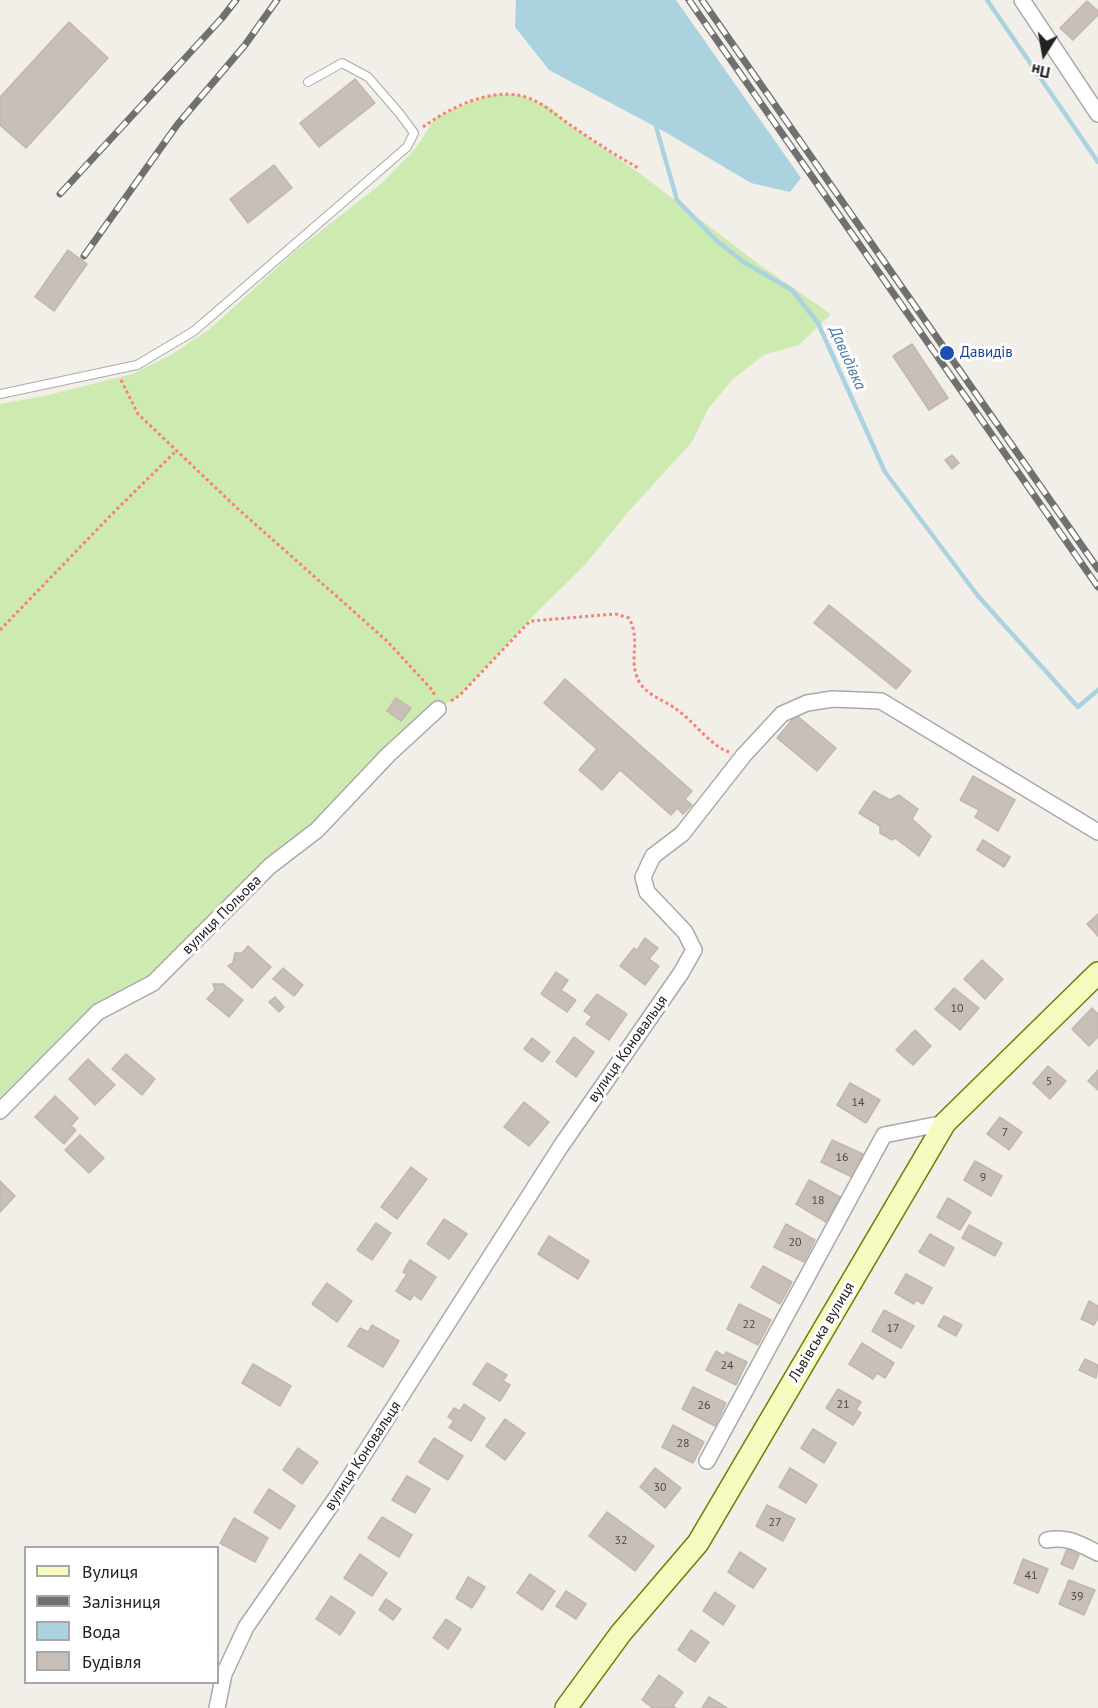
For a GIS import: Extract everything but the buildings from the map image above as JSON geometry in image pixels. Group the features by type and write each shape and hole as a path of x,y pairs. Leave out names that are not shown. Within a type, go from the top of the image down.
{"street":[{"path":"1022,0 1098,114"},
{"name":"вулиця Коновальця","path":"217,1708 224,1674 246,1627 336,1498 561,1146 681,973 694,950 684,932 647,892 643,877 652,856 682,834 744,755 782,714 807,703 833,699 881,701 1098,832"},
{"name":"вулиця Польова","path":"0,1112 98,1012 153,983 270,866 317,830 388,755 438,709"},
{"name":"Львівська вулиця","path":"566,1708 621,1634 698,1543 945,1123 1098,973"},
{"path":"706,1461 884,1136 945,1123"},
{"path":"1047,1540 1060,1538 1098,1553"}],"lane":[{"path":"0,394 137,365 194,331 407,147 414,133 368,77 342,63 309,82"}],"path":[{"path":"414,133 435,118 470,102 494,94 519,94 550,107 564,121 640,169"},
{"path":"117,370 138,414 237,508 387,640 433,691 438,709 460,695 530,621 616,614 629,618 635,630 634,663 643,689 696,725 714,745 727,752 744,755"},
{"path":"0,630 176,451"}],"green space":[{"path":"494,94 519,95 550,107 564,121 638,172 760,265 831,314 799,345 764,355 732,380 708,409 692,442 629,511 584,566 537,612 460,695 438,709 153,983 98,1012 0,1111 0,404 48,395 132,374 171,355 211,328 293,253 383,182 416,148 435,118"}],"water":[{"path":"516,0 676,0 801,178 790,192 751,183 665,132 549,70 515,27"}],"waterway":[{"path":"987,0 1098,162"},
{"name":"Давидівка","path":"655,123 677,200 717,241 745,263 792,290 818,323 885,472 978,596 1078,707 1098,690"}],"railway":[{"path":"60,194 236,0"},
{"path":"84,256 177,125 245,45 277,0"},
{"path":"689,0 1098,587"},
{"path":"702,0 1098,569"}],"place":[{"name":"Давидів","path":"947,353"}]}
